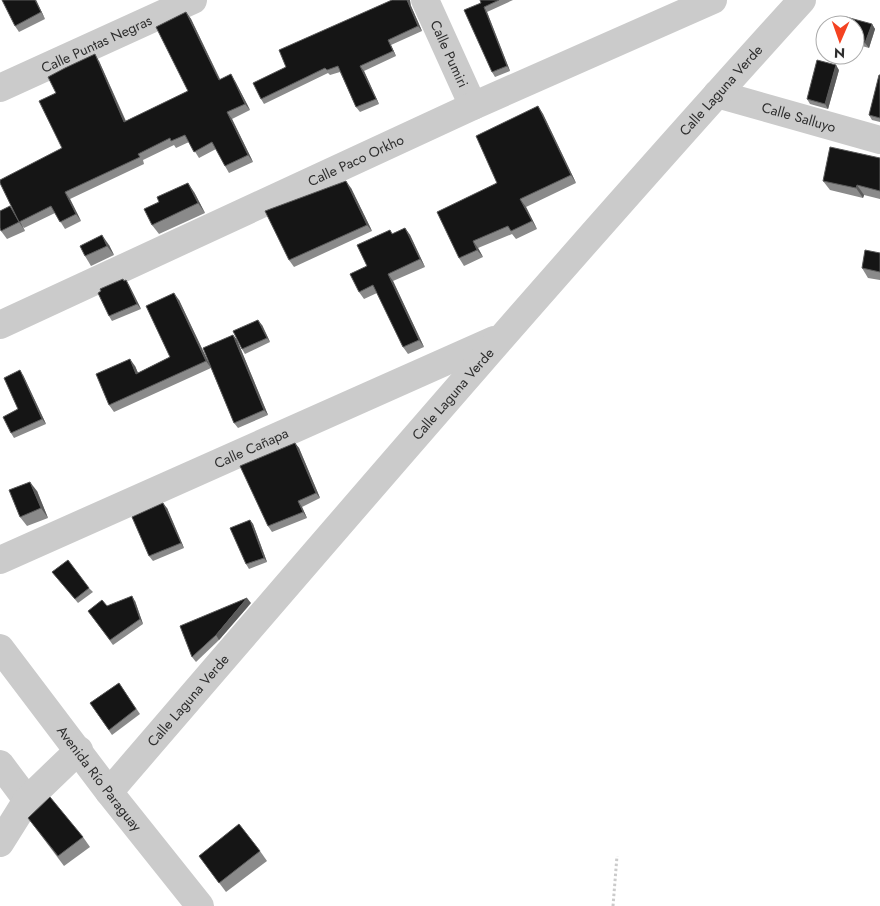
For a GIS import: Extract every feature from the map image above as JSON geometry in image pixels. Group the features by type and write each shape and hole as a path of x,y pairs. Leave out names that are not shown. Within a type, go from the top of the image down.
{"street":[{"name":"Calle Puntas Negras","path":"0,88 193,0"},
{"name":"Calle Pumiri","path":"425,0 473,106"},
{"name":"Calle Paco Orkho","path":"0,325 473,106 713,0"},
{"name":"Calle Laguna Verde","path":"109,792 503,336 802,0"},
{"name":"Calle Salluyo","path":"717,94 880,140"},
{"name":"Calle Cañapa","path":"0,560 503,336"},
{"name":"Avenida Río Paraguay","path":"0,648 109,792 200,906"},
{"path":"0,843 27,800 79,750"},
{"path":"0,764 27,800"}],"path":[{"path":"613,906 617,856"}],"building":[{"path":"2,0 35,0 41,12 15,26"},
{"path":"392,0 407,0 418,26 388,40 393,51 360,66 376,99 356,107 338,66 327,70 325,68 261,99 253,83 286,67 279,50"},
{"path":"480,0 499,0 484,7 507,66 492,72 464,10 481,3"},
{"path":"186,12 219,80 231,74 245,104 227,112 248,155 225,166 212,142 194,152 185,135 171,141 170,138 138,154 140,157 65,192 76,214 60,222 51,206 19,222 0,180 62,148 39,101 56,93 48,77 95,54 124,122 188,91 156,27"},
{"path":"865,22 872,24 865,43"},
{"path":"816,65 836,65 825,104 807,99"},
{"path":"880,75 880,118 869,115"},
{"path":"538,106 571,175 520,199 532,221 511,231 508,226 473,241 477,250 459,258 437,212 497,183 476,136"},
{"path":"830,147 880,158 880,191 857,185 856,188 823,181"},
{"path":"346,181 367,225 289,260 265,211"},
{"path":"188,183 198,203 152,225 144,209 159,202 157,197"},
{"path":"10,206 19,222 1,231 0,211"},
{"path":"405,228 420,259 388,274 419,340 403,347 373,285 359,292 350,274 367,266 357,245 390,230 392,234"},
{"path":"102,235 107,246 85,256 80,246"},
{"path":"865,250 880,253 880,272 862,268"},
{"path":"123,279 124,281 126,280 137,304 109,316 98,293 101,291 100,289"},
{"path":"174,293 206,361 109,405 96,374 130,359 136,374 170,357 146,306"},
{"path":"258,320 267,338 242,349 233,331"},
{"path":"233,335 264,410 234,423 203,348"},
{"path":"20,370 42,419 11,433 3,417 18,409 4,378"},
{"path":"295,443 316,493 298,501 303,512 268,526 240,466"},
{"path":"30,482 41,508 20,517 9,490"},
{"path":"163,503 181,543 149,556 132,517"},
{"path":"250,520 264,558 246,564 230,528"},
{"path":"68,560 89,588 75,599 52,572"},
{"path":"132,596 140,619 110,640 88,611 102,600 107,606"},
{"path":"247,598 216,635 192,657 180,626"},
{"path":"119,683 136,709 109,730 90,703"},
{"path":"50,797 83,837 58,856 28,818"},
{"path":"239,824 260,851 219,883 199,856"}]}
